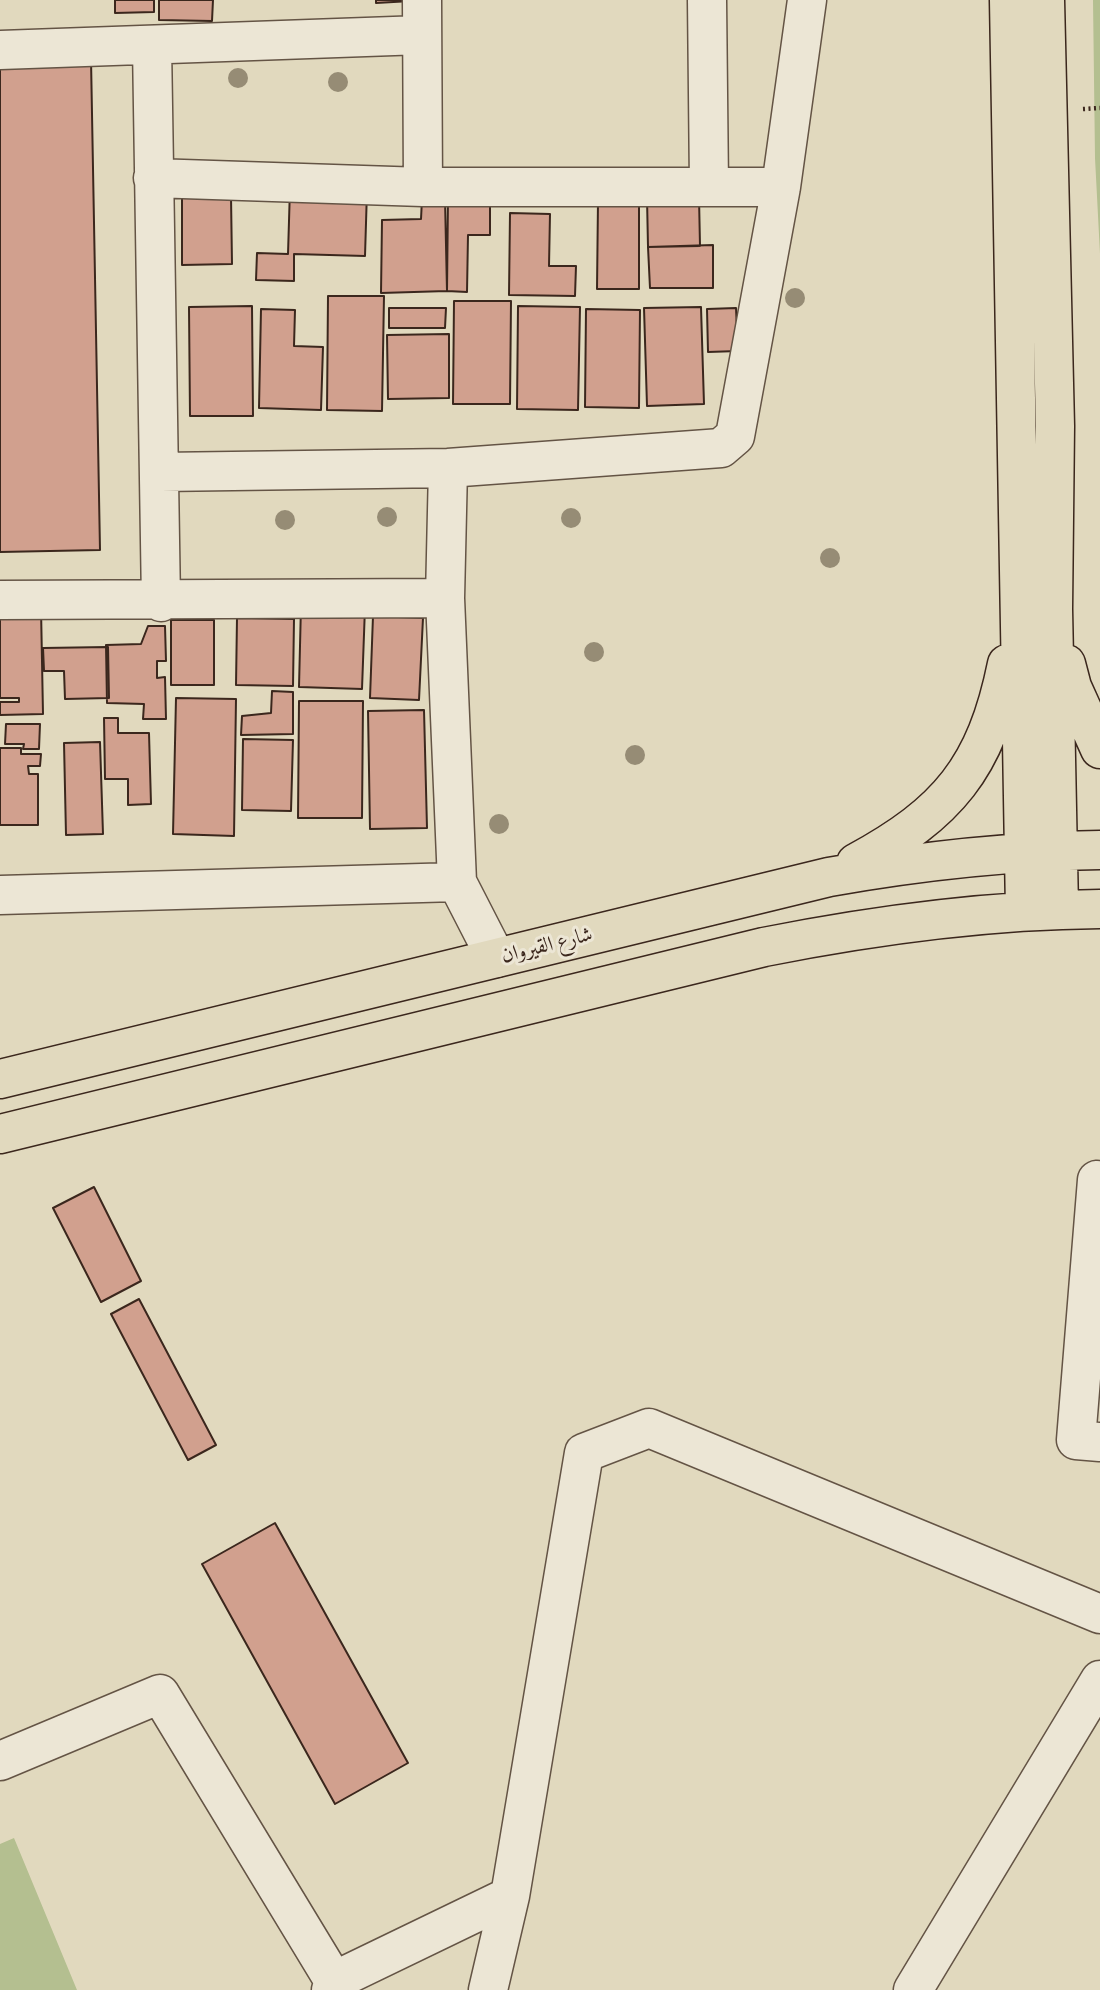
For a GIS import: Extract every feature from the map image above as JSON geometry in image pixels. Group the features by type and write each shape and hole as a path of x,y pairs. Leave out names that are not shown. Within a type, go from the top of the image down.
{"main road":[{"path":"1009,0 1017,415 1036,611 1042,910"},
{"path":"829,877 898,840 941,806 978,757 1036,611 1055,426 1045,0"},
{"path":"1036,611 1100,749"},
{"name":"شارع القيروان","path":"0,1079 829,877 933,859 1041,851 1100,850"},
{"path":"0,1134 764,947 846,932 1042,910 1100,909"}],"street":[{"path":"707,0 709,186"},
{"path":"161,472 448,468 721,448 735,436 781,187 807,0"},
{"path":"0,50 152,45 422,17 423,187"},
{"path":"152,45 161,472 161,602"},
{"path":"153,178 423,187 781,187"},
{"path":"448,468 445,598 457,881 496,958"},
{"path":"0,600 161,602 445,598"},
{"path":"0,895 457,881"},
{"path":"1100,1181 1097,1180 1076,1440 1100,1442"},
{"path":"488,1990 510,1896 584,1453 649,1428 1100,1614"},
{"path":"913,1990 1100,1680"},
{"path":"0,1761 169,1691 333,1986 510,1896"}],"green space":[{"path":"1093,0 1100,0 1100,254 1095,158"},
{"path":"14,1838 77,1990 0,1990 0,1844"}],"building":[{"path":"115,0 154,0 154,12 115,13"},
{"path":"159,0 213,0 212,21 159,20"},
{"path":"376,0 411,0 411,1 376,3"},
{"path":"91,59 100,550 0,552 0,60"},
{"path":"290,188 367,190 365,256 294,254 294,281 256,280 257,253 288,254"},
{"path":"182,196 231,196 232,264 182,265"},
{"path":"448,196 490,197 490,235 468,235 467,292 447,291"},
{"path":"699,197 700,246 648,247 647,198"},
{"path":"422,199 445,199 447,291 381,293 382,220 421,219"},
{"path":"598,201 639,201 639,289 597,289"},
{"path":"510,213 550,214 549,266 576,266 575,296 509,295"},
{"path":"713,245 713,288 650,288 648,247"},
{"path":"328,296 384,296 382,411 327,410"},
{"path":"454,301 511,301 510,404 453,404"},
{"path":"252,306 253,416 190,416 189,307"},
{"path":"518,306 580,307 578,410 517,409"},
{"path":"701,307 704,404 647,406 644,308"},
{"path":"389,308 446,308 445,328 389,328"},
{"path":"736,308 738,351 708,352 707,309"},
{"path":"261,309 295,310 294,346 323,347 321,410 259,408"},
{"path":"586,309 640,310 639,408 585,407"},
{"path":"449,334 449,398 388,399 387,335"},
{"path":"301,605 365,607 362,689 299,687"},
{"path":"41,608 43,714 0,715 0,702 19,702 19,698 0,698 0,609"},
{"path":"373,616 423,618 419,700 370,698"},
{"path":"237,618 294,619 293,686 236,685"},
{"path":"171,620 214,620 214,685 171,685"},
{"path":"148,626 165,626 166,661 157,661 157,678 165,677 166,719 143,719 144,704 107,703 106,645 141,644"},
{"path":"108,647 109,698 65,699 64,671 44,671 43,648"},
{"path":"272,691 293,692 293,734 241,735 242,716 271,713"},
{"path":"176,698 236,699 234,836 173,834"},
{"path":"299,701 363,701 362,818 298,818"},
{"path":"424,710 427,828 370,829 368,711"},
{"path":"104,718 118,718 118,733 149,733 151,804 128,805 128,779 105,779"},
{"path":"6,724 40,724 39,749 23,749 24,744 5,744"},
{"path":"243,739 293,740 291,811 242,810"},
{"path":"100,742 103,834 66,835 64,743"},
{"path":"0,748 21,748 21,754 41,754 40,766 28,766 29,774 38,774 38,825 0,825"},
{"path":"94,1187 141,1281 101,1302 53,1208"},
{"path":"139,1299 216,1445 188,1460 111,1314"},
{"path":"275,1523 408,1763 335,1804 202,1564"}]}
